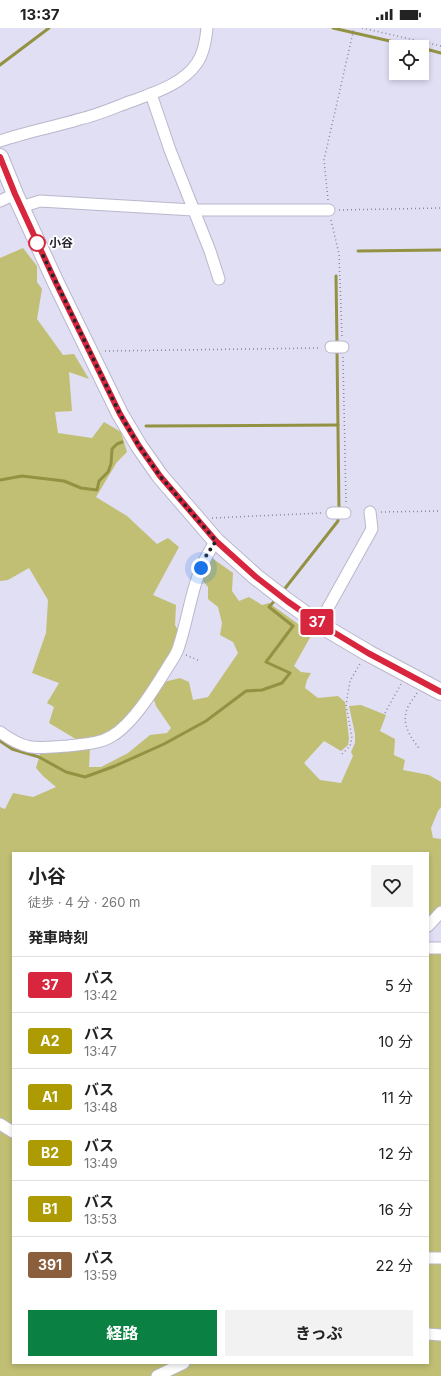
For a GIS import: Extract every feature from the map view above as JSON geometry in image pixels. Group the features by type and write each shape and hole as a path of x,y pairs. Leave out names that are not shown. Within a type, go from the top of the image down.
{"main road":[{"path":"0,157 56,283 120,414 139,446 160,476 216,541 279,595 320,624 367,652 441,692"}],"street":[{"path":"0,141 82,119 151,94 186,75 198,63 202,53 207,28"},
{"path":"151,94 193,210 210,251 219,279"},
{"path":"0,201 40,201 193,210 329,210"},
{"path":"331,348 342,347"},
{"path":"320,624 372,529 370,512"},
{"path":"332,513 345,513"},
{"path":"0,732 22,745 37,749 94,744 112,736 124,727 158,683 177,650 197,577 204,559 216,541"},
{"path":"429,925 441,912"},
{"path":"429,948 441,948"},
{"path":"0,1124 12,1131"},
{"path":"429,1258 441,1258"},
{"path":"429,1334 441,1335"},
{"path":"157,1376 182,1364"}],"path":[{"path":"362,28 441,46"},
{"path":"345,513 339,254 329,210 324,160 354,29"},
{"path":"329,210 441,208"},
{"path":"92,358 98,353 103,352 331,348"},
{"path":"370,512 441,511"},
{"path":"202,525 208,519 219,516 332,513"},
{"path":"177,650 200,661"},
{"path":"342,754 350,746 352,738 346,705 350,681 367,652"},
{"path":"385,713 407,674"},
{"path":"420,750 408,732 405,720 407,709 423,682"}],"shaded area":[{"path":"23,248 37,266 37,282 42,289 37,319 63,355 74,354 89,379 69,372 72,411 55,412 58,433 92,438 104,422 121,432 127,452 117,462 96,497 127,516 157,544 168,538 179,547 153,595 176,605 175,625 178,630 173,650 154,683 120,723 108,733 92,740 79,741 49,723 54,707 47,703 59,683 32,673 46,633 48,600 29,568 8,580 0,581 0,258"},
{"path":"212,558 233,573 232,591 239,601 249,597 262,605 269,603 312,634 294,666 301,672 311,673 305,688 318,698 338,696 345,702 349,739 348,745 341,751 324,741 304,763 320,780 341,783 353,756 351,752 355,743 355,734 349,706 361,705 386,715 380,731 395,739 394,755 405,760 403,770 429,775 441,782 441,807 431,828 433,838 441,839 441,906 429,922 429,852 12,852 12,1126 0,1120 0,807 5,809 13,793 33,797 56,787 36,768 40,754 90,748 89,767 101,767 128,753 150,735 167,733 171,728 156,706 153,697 164,682 180,678 189,682 193,700 208,697 238,653 233,642 220,635 222,623 218,607 208,599 208,587 202,580 208,562"},
{"path":"429,951 441,951 441,1254 429,1255"},
{"path":"0,1128 12,1135 12,1364 429,1364 429,1337 441,1338 441,1376 0,1376"},
{"path":"429,1261 441,1261 441,1331 429,1330"}],"waterway":[{"path":"0,65 49,28"},
{"path":"333,28 389,41"},
{"path":"429,50 441,53"},
{"path":"358,251 441,250"},
{"path":"336,276 337,344"},
{"path":"337,350 339,510"},
{"path":"146,426 338,425"},
{"path":"0,480 22,476 64,481 81,488 97,490 99,481 108,472 111,464 112,449 117,444 122,442"},
{"path":"283,591 338,521 338,516"},
{"path":"0,741 12,749 39,757 66,772 85,777 115,766 164,744 206,721 246,691 262,690 282,683 290,673 266,662 293,626 269,607 277,598"}],"bus line":[{"name":"37","path":"0,157 15,194 56,283 120,414 139,446 160,476 216,541 256,577 287,601 320,624 368,653 441,692"}],"place":[{"name":"小谷","path":"37,243"}],"route":[{"path":"37,243 120,414 139,446 160,476 216,541 204,559 201,568"}]}
